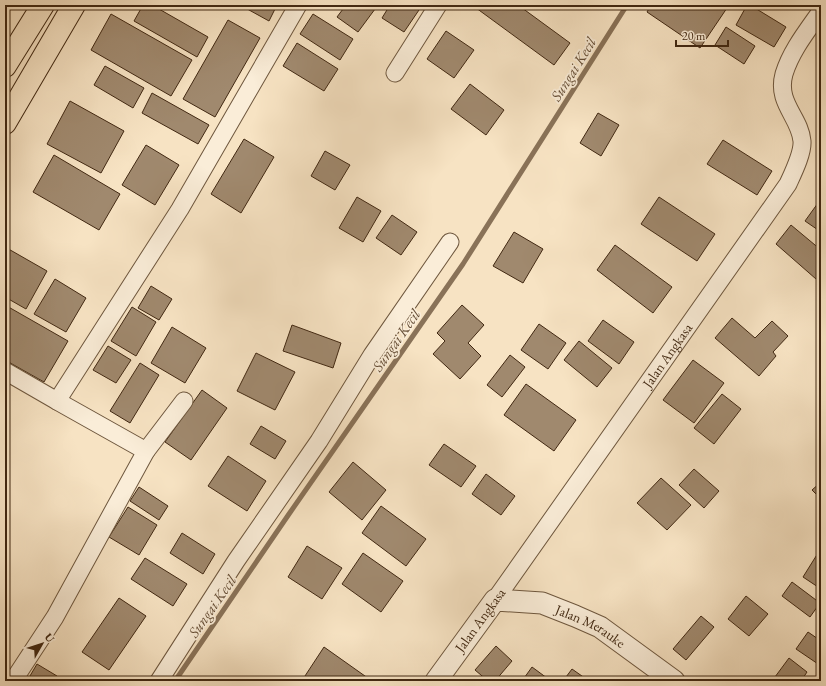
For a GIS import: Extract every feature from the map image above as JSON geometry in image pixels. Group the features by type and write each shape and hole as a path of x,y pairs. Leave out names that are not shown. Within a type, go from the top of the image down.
{"highway":[{"path":"5,66 43,5"},
{"path":"5,123 74,5"}],"street":[{"path":"57,401 180,209 298,5"},
{"path":"396,73 438,5"},
{"name":"Jalan Angkasa","path":"436,681 495,600 788,184 797,162 802,141 795,121 786,104 783,91 784,75 795,48 821,11"},
{"path":"159,681 236,561 319,441 372,355 450,242"},
{"path":"5,371 146,451"},
{"path":"13,681 55,617 146,451 184,401"},
{"name":"Jalan Merauke","path":"495,600 542,603 600,627 674,681"}],"building":[{"path":"143,5 152,5 208,37 197,57 134,21"},
{"path":"240,5 277,5 269,21"},
{"path":"346,5 378,5 358,32 337,17"},
{"path":"390,5 411,5 419,10 404,32 382,18"},
{"path":"472,5 518,5 570,43 554,65"},
{"path":"651,5 729,5 700,48 647,12"},
{"path":"747,5 750,5 786,27 774,47 736,25"},
{"path":"111,14 192,60 171,96 91,50"},
{"path":"313,14 353,39 340,60 300,34"},
{"path":"228,20 260,38 215,117 183,99"},
{"path":"726,27 755,46 744,64 715,45"},
{"path":"446,31 474,50 454,78 427,59"},
{"path":"297,43 338,69 324,91 283,66"},
{"path":"105,66 144,88 133,108 94,85"},
{"path":"470,84 504,110 486,135 451,109"},
{"path":"152,93 209,125 198,144 142,113"},
{"path":"70,101 124,131 101,173 47,144"},
{"path":"598,113 619,125 601,156 580,143"},
{"path":"244,139 274,157 241,213 211,194"},
{"path":"723,140 772,171 757,195 707,164"},
{"path":"146,145 179,165 155,205 122,185"},
{"path":"325,151 350,165 335,190 311,176"},
{"path":"54,155 120,194 99,230 33,192"},
{"path":"357,197 381,211 363,242 339,228"},
{"path":"659,197 715,234 697,261 641,224"},
{"path":"818,203 821,205 821,232 805,221"},
{"path":"392,215 417,232 401,255 376,238"},
{"path":"791,225 821,250 821,274 816,279 776,244"},
{"path":"514,232 543,249 523,283 493,266"},
{"path":"615,245 672,287 653,313 597,270"},
{"path":"5,247 47,271 26,309 5,297"},
{"path":"55,279 86,298 66,332 34,314"},
{"path":"151,286 172,299 159,320 138,308"},
{"path":"5,305 68,341 44,382 5,360"},
{"path":"462,305 484,325 468,343 481,356 460,379 433,354 445,341 437,333"},
{"path":"132,307 156,322 136,356 111,341"},
{"path":"732,318 755,338 772,321 788,336 773,352 776,356 759,376 715,338"},
{"path":"603,320 634,342 619,364 588,341"},
{"path":"539,324 566,343 548,369 521,350"},
{"path":"292,325 341,343 333,368 283,351"},
{"path":"172,327 206,348 185,383 151,363"},
{"path":"579,341 612,368 597,387 564,360"},
{"path":"108,346 131,360 116,383 93,370"},
{"path":"256,353 295,372 275,410 237,391"},
{"path":"510,355 525,367 502,397 487,385"},
{"path":"693,360 724,383 694,423 663,400"},
{"path":"140,363 159,375 130,423 110,411"},
{"path":"526,384 576,420 554,451 504,415"},
{"path":"202,390 227,408 191,460 165,442"},
{"path":"722,394 741,409 714,444 694,428"},
{"path":"261,426 286,441 275,459 250,444"},
{"path":"444,444 476,466 461,487 429,465"},
{"path":"228,456 266,481 247,511 208,486"},
{"path":"353,462 386,490 362,520 329,492"},
{"path":"694,469 719,491 704,508 679,485"},
{"path":"486,474 515,496 501,515 472,494"},
{"path":"661,478 691,505 667,530 637,503"},
{"path":"821,482 821,499 812,490"},
{"path":"139,487 168,506 159,520 130,501"},
{"path":"381,506 426,539 406,566 362,533"},
{"path":"128,507 157,525 139,555 109,537"},
{"path":"182,533 215,554 203,574 170,553"},
{"path":"307,546 342,568 322,599 288,577"},
{"path":"363,553 403,581 381,612 342,584"},
{"path":"818,553 821,556 821,589 803,577"},
{"path":"145,558 187,584 173,606 131,579"},
{"path":"792,582 820,603 810,617 782,596"},
{"path":"746,596 768,614 749,636 728,619"},
{"path":"119,598 146,616 109,670 82,652"},
{"path":"701,616 714,627 686,660 673,649"},
{"path":"808,632 821,641 821,666 796,649"},
{"path":"496,646 512,661 495,681 488,681 475,670"},
{"path":"324,647 372,681 306,681 303,679"},
{"path":"789,658 807,672 801,681 772,681"},
{"path":"37,664 57,676 54,681 27,681"},
{"path":"532,667 551,681 522,681"},
{"path":"572,669 589,681 563,681"}],"waterway":[{"name":"Sungai Kecil","path":"175,681 463,264 627,5"}]}
